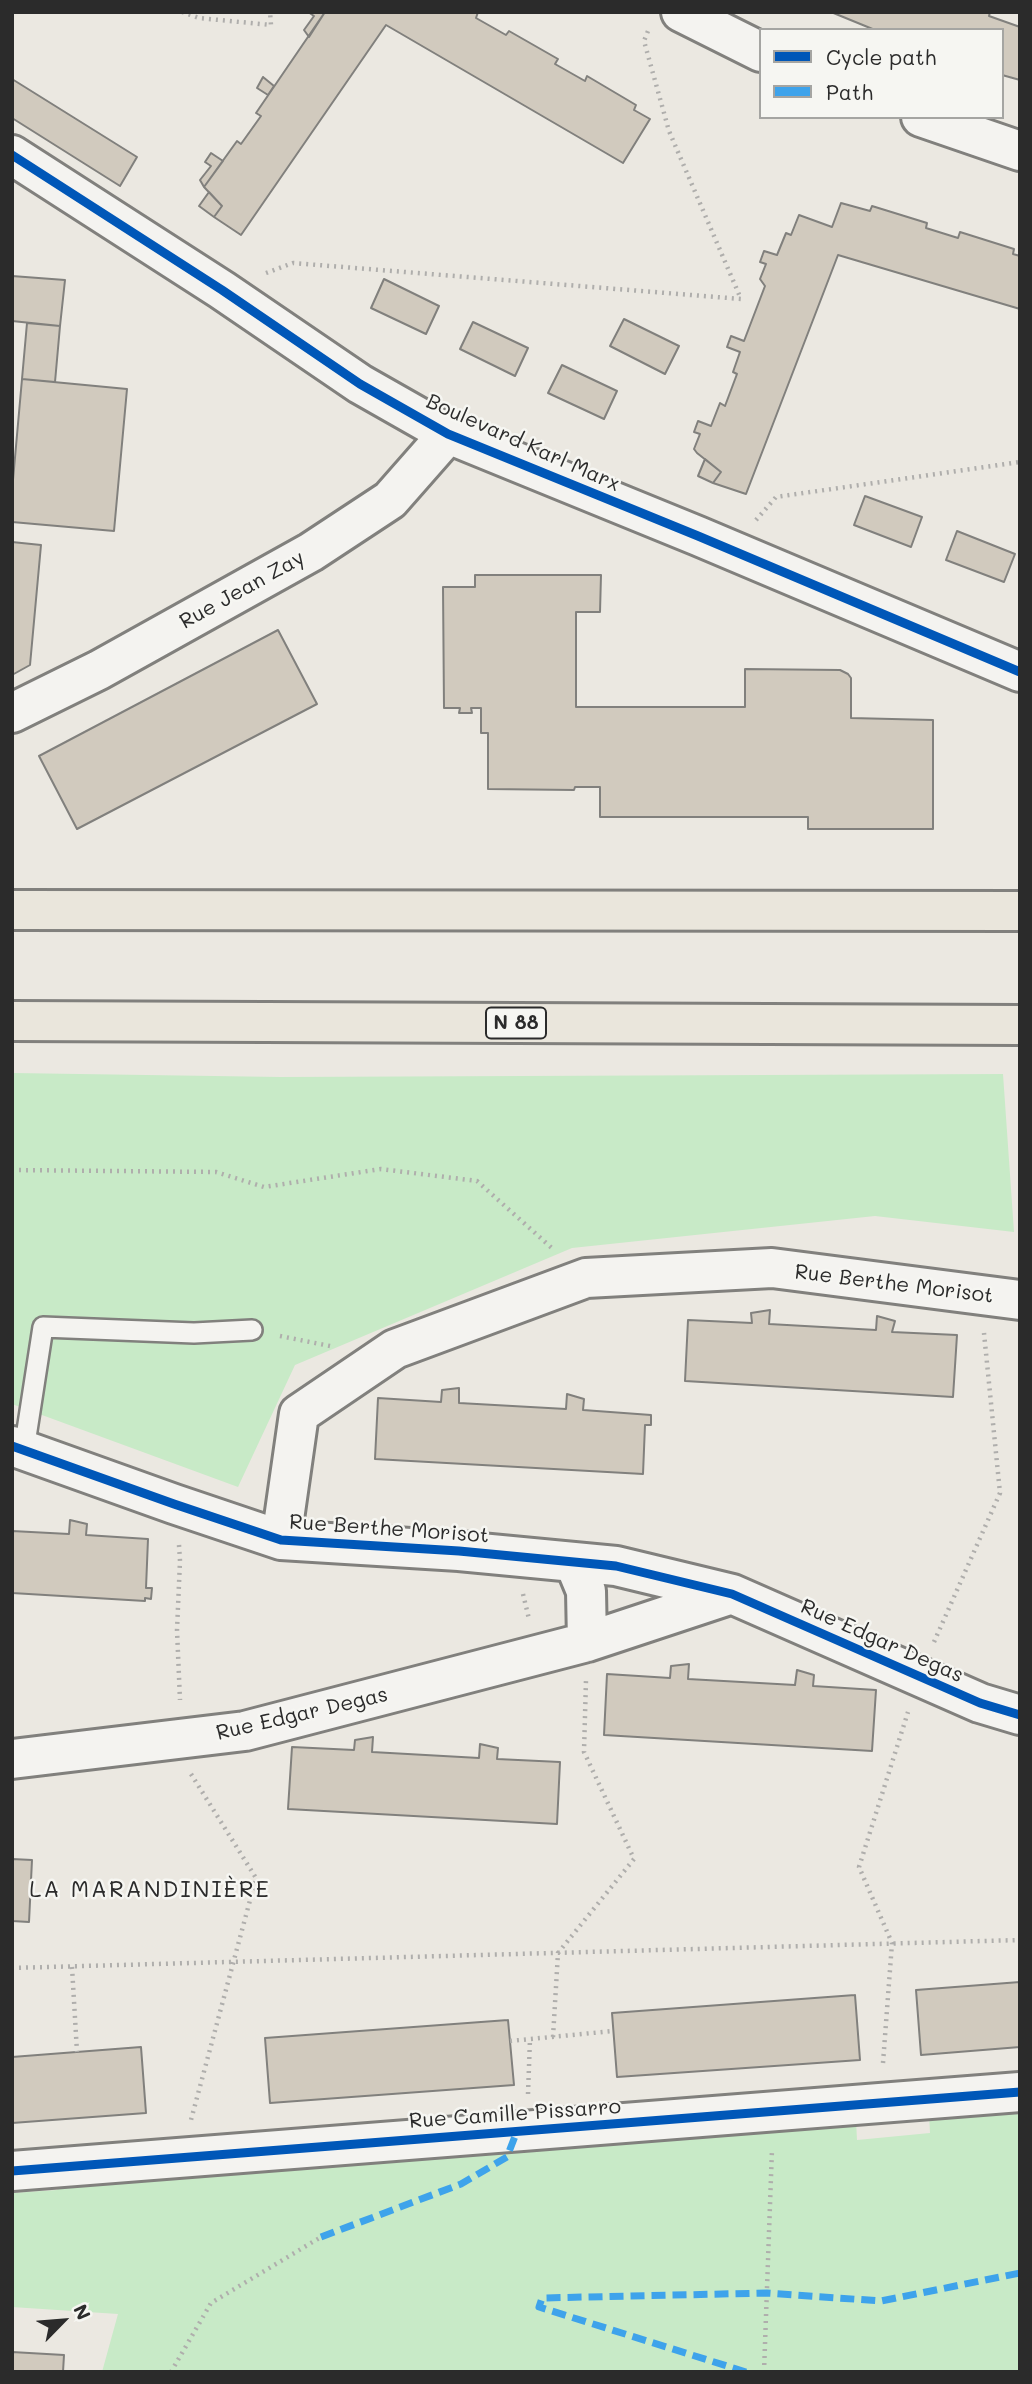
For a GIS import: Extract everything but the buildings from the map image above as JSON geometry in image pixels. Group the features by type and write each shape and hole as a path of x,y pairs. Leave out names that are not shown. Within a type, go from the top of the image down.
{"highway":[{"path":"12,911 1020,911"},
{"name":"N 88","path":"12,1021 1020,1025"}],"street":[{"path":"666,17 759,51"},
{"path":"927,119 1020,151"},
{"name":"Boulevard Karl Marx","path":"12,155 222,290 360,384 448,434 730,549 1020,672"},
{"name":"Rue Jean Zay","path":"12,713 99,670 311,552 390,500 448,434"},
{"name":"Rue Berthe Morisot","path":"282,1540 299,1415 395,1349 586,1278 772,1268 1020,1300"},
{"name":"Rue Berthe Morisot","path":"18,1448 282,1540 616,1566 732,1594"},
{"path":"574,1562 586,1591 587,1642"},
{"name":"Rue Edgar Degas","path":"12,1759 245,1731 587,1642 732,1594 980,1703 1020,1715"},
{"name":"Rue Camille Pissarro","path":"12,2171 1020,2092"}],"lane":[{"path":"18,1448 43,1327 194,1333 252,1330"}],"path":[{"path":"182,12 199,18 271,25 270,12"},
{"path":"222,290 293,262 741,299 669,131 644,41 666,17"},
{"path":"730,549 776,497 1020,461"},
{"path":"12,1170 215,1172 264,1187 381,1169 477,1181 586,1278"},
{"path":"881,2103 892,1943 859,1867 920,1676 1000,1493 980,1294"},
{"path":"252,1330 384,1356"},
{"path":"174,1504 180,1561 177,1630 182,1739 189,1772 256,1878 181,2158"},
{"path":"512,1556 537,1656"},
{"path":"553,2037 558,1953 634,1859 584,1752 587,1642"},
{"path":"12,1969 1020,1940"},
{"path":"72,1967 77,2052"},
{"path":"510,2041 613,2031"},
{"path":"517,2131 526,2118 530,2039"},
{"path":"764,2372 774,2111"},
{"path":"171,2372 211,2303 321,2237"}],"green space":[{"path":"12,1073 281,1077 1003,1074 1014,1232 875,1216 572,1248 295,1365 238,1487 12,1404"},
{"path":"1020,2107 1020,2372 102,2372 118,2314 12,2307 12,2193 57,2190 63,2179 856,2120 857,2140 930,2133 929,2114"}],"marked path":[{"path":"321,2237 461,2184 507,2157 517,2131"},
{"path":"746,2372 539,2307 542,2298 767,2293 881,2301 1020,2273"}],"cycle path":[{"path":"12,155 222,290 360,384 448,434 1020,672"},
{"path":"12,1446 281,1540 459,1551 616,1566 732,1594 980,1703 1020,1715"},
{"path":"12,2171 1020,2092"}],"district":[{"name":"LA MARANDINIÈRE","path":"150,1890"}]}
